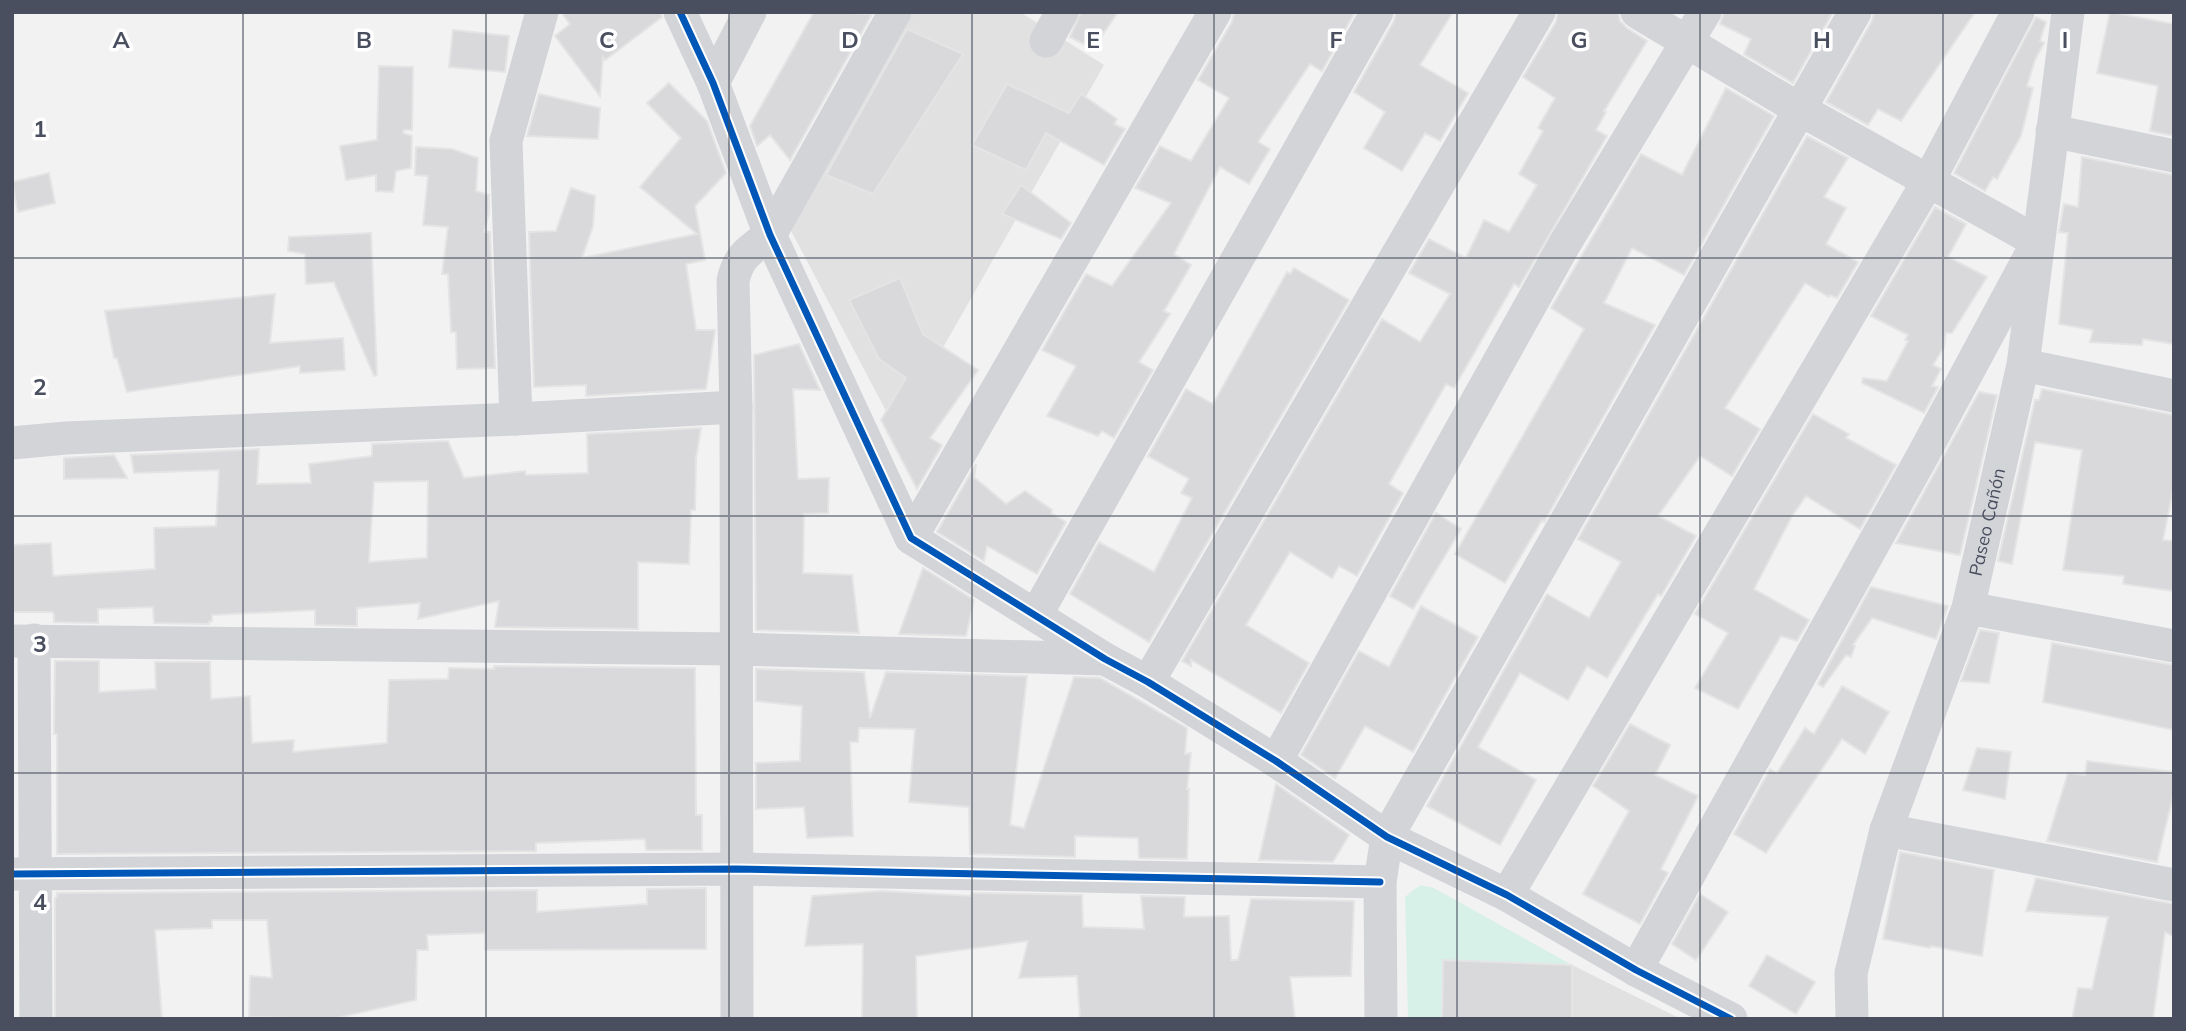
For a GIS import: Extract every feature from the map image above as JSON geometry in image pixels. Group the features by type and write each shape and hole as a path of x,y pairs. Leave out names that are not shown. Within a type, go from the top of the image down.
{"street":[{"path":"516,419 506,141 542,12"},
{"path":"680,12 713,83 770,235 911,538 1105,659 1148,682 1276,761 1387,838 1507,895 1636,970 1731,1019"},
{"path":"713,83 750,12"},
{"path":"737,1019 734,274 736,266 747,252 770,235 895,12"},
{"path":"1046,41 1062,12"},
{"path":"911,538 1215,12"},
{"path":"1036,615 1377,12"},
{"path":"1148,682 1539,12"},
{"path":"1636,970 2038,242 1799,109 1637,12"},
{"path":"1276,761 1564,245 1706,12"},
{"path":"1381,1019 1380,883 1387,838 1855,12"},
{"path":"1507,895 1928,180 2018,12"},
{"name":"Paseo Cañón","path":"1852,1019 1851,973 1886,830 1968,608 2023,365 2068,12"},
{"path":"2052,131 2174,156"},
{"path":"2023,365 2174,396"},
{"path":"12,443 66,438 736,407"},
{"path":"1968,608 2174,646"},
{"path":"36,1019 23,874 23,640 737,649 1105,659"},
{"path":"1886,830 2174,885"},
{"path":"23,874 736,869 1380,883"}],"shaded area":[{"path":"913,12 1020,12 1104,65 896,430 788,225"},
{"path":"1572,965 1681,1019 1572,1019"}],"green space":[{"path":"1421,885 1434,888 1572,965 1443,960 1442,1019 1408,1019 1405,897"}],"building":[{"path":"561,12 661,12 662,17 605,60 603,57 600,96 555,36 570,24"},
{"path":"814,12 872,14 790,160 770,135 757,146 750,126"},
{"path":"1081,12 1118,12 1093,49 1070,37"},
{"path":"1234,12 1355,12 1322,71 1310,64 1258,142 1270,149 1249,184 1220,167 1174,254 1191,265 1164,311 1170,314 1139,362 1153,370 1114,438 1102,431 1098,436 1047,416 1076,366 1042,350 1086,274 1112,286 1171,203 1135,188 1160,146 1191,161 1229,98 1198,80 1232,22"},
{"path":"1396,12 1453,12 1420,65 1468,93 1440,141 1425,133 1402,171 1364,148 1385,112 1354,92 1394,21"},
{"path":"1558,12 1618,12 1620,21 1627,28 1647,41 1604,111 1606,112 1596,130 1607,136 1519,287 1514,284 1454,388 1446,384 1389,484 1403,493 1357,576 1339,566 1332,578 1290,552 1246,625 1309,663 1281,713 1191,660 1191,666 1182,661 1382,319 1420,342 1450,294 1409,273 1429,239 1466,258 1484,220 1509,232 1537,185 1519,174 1543,131 1538,128 1555,98 1523,77 1556,22"},
{"path":"1724,12 1833,12 1793,83 1744,54 1751,39 1720,24"},
{"path":"1874,12 1975,12 1901,121 1878,109 1868,125 1826,102 1872,21"},
{"path":"2110,12 2174,24 2174,136 2150,131 2158,86 2097,73"},
{"path":"2036,17 2046,22 2040,41 2044,43 2035,60 2027,86 2033,88 2021,136 1997,179 1993,177 1985,191 1954,173"},
{"path":"907,29 963,54 873,194 826,175"},
{"path":"453,30 509,36 505,72 449,67"},
{"path":"379,66 413,67 412,130 404,130 403,133 412,136 411,168 396,171 393,192 376,191 376,175 346,180 340,146 377,140"},
{"path":"669,83 707,121 726,173 695,206 705,260 686,264 696,330 715,330 706,389 586,396 586,385 534,387 529,232 556,231 571,188 595,196 593,226 582,258 697,234 640,187 681,138 647,103"},
{"path":"1007,84 1069,113 1081,94 1117,119 1114,124 1125,129 1104,165 1046,133 1026,170 972,145"},
{"path":"1726,88 1774,116 1684,275 1632,248 1604,303 1655,325 1544,522 1542,520 1505,583 1455,554 1584,329 1551,308 1641,154 1682,175"},
{"path":"539,94 600,108 598,139 527,136"},
{"path":"1807,136 1848,158 1824,197 1846,208 1826,244 1858,262 1837,298 1830,295 1829,297 1805,283 1725,408 1760,429 1732,476 1700,456 1658,516 1696,536 1661,596 1658,594 1607,678 1587,666 1568,700 1520,673 1478,747 1536,780 1500,845 1427,806 1547,594 1589,618 1621,562 1578,539"},
{"path":"416,147 452,149 478,158 476,191 489,195 489,213 484,232 490,232 495,368 457,369 456,332 451,332 448,274 442,274 448,227 423,225 428,176 415,175"},
{"path":"2082,157 2174,175 2174,344 2143,339 2142,345 2090,342 2093,330 2059,324 2068,233 2059,232 2064,204 2078,207"},
{"path":"49,173 55,203 18,212 12,182"},
{"path":"1021,185 1071,223 1061,239 1002,214"},
{"path":"1935,207 1966,224 1948,257 1987,277 1952,333 1946,333 1944,347 1933,365 1941,369 1932,386 1938,387 1924,413 1862,383 1863,378 1887,381 1908,341 1905,340 1908,335 1871,316"},
{"path":"371,233 377,375 374,376 334,282 306,284 305,254 288,251 289,237"},
{"path":"1294,268 1349,300 1149,642 1070,594 1099,542 1154,572 1192,498 1181,493 1189,479 1148,456 1186,389 1213,404 1287,272 1290,274"},
{"path":"900,278 923,334 978,370 930,438 942,445 917,489 881,420 906,378 879,359 849,300"},
{"path":"275,294 270,343 343,338 345,370 300,373 300,366 127,392 117,358 114,358 105,311"},
{"path":"799,344 820,390 793,389 798,479 829,478 828,513 804,514 803,573 852,575 859,633 756,630 754,355"},
{"path":"2042,389 2174,415 2174,485 2163,540 2174,541 2174,591 2123,584 2124,576 2063,570 2082,450 2035,442 2012,564 1998,561 2035,400 2039,400"},
{"path":"1979,392 1997,395 1960,555 1896,543"},
{"path":"1813,414 1849,434 1846,438 1896,465 1860,529 1806,496 1792,516 1754,589 1809,620 1797,641 1781,636 1738,709 1695,688 1728,633 1695,614"},
{"path":"701,428 696,458 695,510 691,510 689,564 638,562 638,629 495,627 499,601 418,619 420,603 357,608 357,626 315,625 315,610 212,615 209,624 154,623 153,607 98,609 98,623 54,622 52,612 12,612 12,545 51,543 53,576 155,569 154,528 216,526 219,470 134,473 131,455 259,449 257,484 311,483 309,464 372,456 372,444 448,441 464,478 525,471 526,475 588,473 587,434","holes":["428,481 427,558 369,562 374,482"]},
{"path":"114,455 127,478 64,479 64,458"},
{"path":"976,464 974,477 1006,504 1025,491 1066,522 1037,574 987,546 984,561 937,532"},
{"path":"1436,513 1461,529 1413,609 1390,596"},
{"path":"923,568 974,600 966,636 899,634"},
{"path":"1871,587 1948,606 1936,639 1872,618 1853,645 1855,646 1851,657 1846,655 1823,687 1818,684"},
{"path":"1421,606 1478,637 1413,752 1365,726 1335,778 1301,755 1359,651 1389,667"},
{"path":"1980,630 1999,633 1989,683 1961,681"},
{"path":"2052,643 2174,665 2174,730 2043,702"},
{"path":"55,661 99,661 99,692 156,689 155,662 210,662 211,699 250,696 252,743 294,740 293,752 387,743 389,680 448,679 449,668 494,669 494,666 695,668 696,815 702,815 702,850 646,850 645,839 536,843 536,851 57,854"},
{"path":"756,669 864,672 870,718 886,672 1027,676 1010,825 1024,828 1074,677 1100,678 1187,728 1185,754 1191,753 1187,789 1187,859 1139,858 1138,838 1075,836 1075,857 970,854 969,807 909,802 915,729 859,728 858,742 850,742 853,836 807,838 804,807 756,809 756,763 800,761 802,706 756,701"},
{"path":"1842,686 1889,712 1865,754 1842,739 1766,853 1734,834 1770,769 1777,773 1805,728 1814,734"},
{"path":"1630,724 1670,745 1655,775 1698,796 1661,869 1668,873 1640,924 1583,894 1629,811 1593,786"},
{"path":"1977,748 2011,752 2005,799 1963,790"},
{"path":"2087,761 2174,772 2174,792 2157,862 2047,841 2068,773 2085,775"},
{"path":"1276,784 1349,835 1333,862 1259,860"},
{"path":"1900,852 1994,870 1982,956 1883,939"},
{"path":"2036,878 2174,904 2174,937 2165,932 2153,1019 2072,1019 2078,988 2092,989 2108,917 2026,911"},
{"path":"706,888 706,949 485,950 485,933 427,935 428,950 417,950 416,1000 332,1019 249,1017 250,976 272,978 267,920 212,920 212,928 155,930 162,1019 55,1019 57,893 537,890 537,912 647,904 647,889"},
{"path":"882,891 971,896 971,893 1082,895 1083,927 1144,929 1141,896 1185,897 1184,917 1229,916 1231,960 1238,960 1251,899 1354,901 1351,976 1290,977 1295,1019 1080,1019 1077,976 1019,978 1028,941 916,956 917,1019 862,1019 863,944 805,946 812,896"},
{"path":"1700,894 1728,912 1696,960 1672,944"},
{"path":"1767,955 1815,982 1796,1014 1749,986"},
{"path":"1443,960 1572,965 1572,1019 1442,1019"}],"cycle path":[{"path":"680,12 713,83 770,235 911,538 1105,659 1148,682 1276,761 1387,837 1507,895 1636,970 1731,1019"},
{"path":"12,874 736,869 1380,882"}]}
